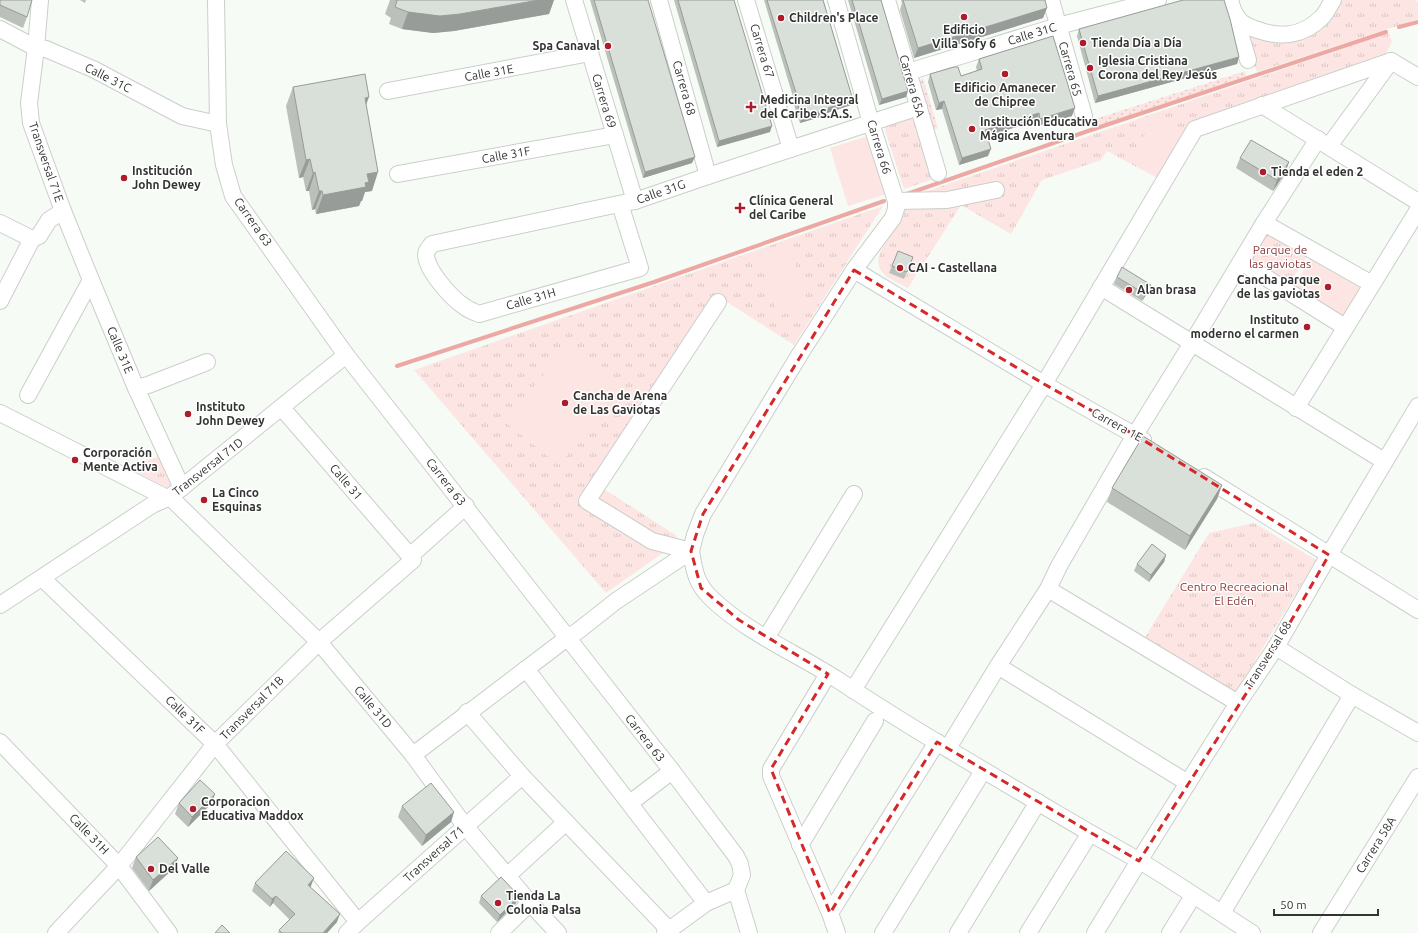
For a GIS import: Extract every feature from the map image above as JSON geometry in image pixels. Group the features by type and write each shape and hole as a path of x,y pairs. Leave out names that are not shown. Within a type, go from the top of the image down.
{"street":[{"name":"Transversal 71E","path":"0,301 32,240 39,236 49,220 63,211 31,123 29,103 40,0"},
{"name":"Carrera 63","path":"216,0 218,124 224,165 234,196 346,355 466,506 572,634 736,856 740,864 742,875 736,890"},
{"name":"Carrera 69","path":"574,0 615,135 640,268"},
{"name":"Carrera 68","path":"659,0 708,176"},
{"name":"Carrera 67","path":"746,0 791,149"},
{"name":"Carrera 66","path":"836,0 871,123 896,201"},
{"name":"Carrera 65A","path":"887,0 938,173"},
{"name":"Carrera 65","path":"1051,0 1084,116"},
{"name":"Calle 31C","path":"908,72 1058,26 1158,0"},
{"path":"1232,6 1241,21 1254,30 1274,35 1292,35 1308,29 1316,23 1323,17 1333,0"},
{"path":"1232,6 1248,60"},
{"name":"Calle 31C","path":"0,29 36,48 46,49 93,69 182,116 218,124"},
{"name":"Calle 31E","path":"388,91 590,53"},
{"path":"853,690 1044,384 1195,129 1391,61 1418,77"},
{"path":"830,913 942,745 998,666 1048,589 1059,566 1135,435 1264,223 1323,143 1391,61"},
{"path":"1262,105 1418,202"},
{"name":"Calle 31G","path":"436,276 428,264 426,254 427,249 432,244 627,203 919,107"},
{"name":"Calle 31F","path":"398,174 615,135"},
{"path":"996,190 947,200 896,201 894,218 854,270 800,354 703,514 694,535 691,551 695,573 701,588 721,607 766,638 828,674 983,771 1139,861 1222,913 1249,932"},
{"path":"1296,408 1418,210"},
{"name":"Calle 31E","path":"63,211 136,388 173,494"},
{"path":"0,223 32,240"},
{"path":"1264,223 1372,284"},
{"path":"1241,262 1345,327"},
{"name":"Calle 31H","path":"436,276 446,289 465,308 479,314 640,268"},
{"name":"Carrera 1E","path":"854,270 1044,384 1155,447"},
{"path":"28,395 91,280"},
{"path":"1101,287 1384,462"},
{"path":"691,551 652,541 587,501 718,302"},
{"name":"Transversal 71D","path":"0,605 152,505 173,494 282,408 346,355"},
{"path":"136,388 148,385 207,362"},
{"name":"Transversal 68","path":"1095,933 1238,703 1276,646 1418,406"},
{"name":"Calle 31","path":"282,408 410,556"},
{"path":"0,413 173,494"},
{"path":"1188,468 1418,610"},
{"name":"Calle 31D","path":"173,494 319,642 413,755 465,826 530,903 558,933"},
{"path":"766,638 854,494"},
{"name":"Transversal 71B","path":"56,933 119,866 215,744 319,642 413,560 410,556 466,506"},
{"path":"413,755 467,712 616,601 691,551"},
{"name":"Calle 31F","path":"42,578 215,744 353,927"},
{"path":"1048,589 1238,703"},
{"path":"1276,646 1352,695 1418,733"},
{"path":"998,666 1188,783"},
{"path":"526,669 706,902"},
{"path":"828,674 770,769 771,776 830,913 836,933"},
{"path":"1222,913 1352,695"},
{"path":"467,712 522,776 667,931 706,902 736,890 749,933"},
{"path":"800,845 876,721"},
{"name":"Calle 31H","path":"0,742 119,866 169,933"},
{"path":"630,803 672,771"},
{"path":"883,933 983,771"},
{"name":"Transversal 71","path":"353,927 522,776"},
{"name":"Carrera 58A","path":"1321,933 1418,777"},
{"path":"958,933 1038,802"},
{"path":"508,876 566,822"},
{"path":"1028,933 1090,833"},
{"path":"1170,933 1193,896"},
{"path":"498,933 530,903"}],"highlighted area":[{"path":"854,270 1044,384 1135,435 1329,555 1276,647 1139,861 937,742 830,913 771,769 828,674 739,620 701,588 691,551 703,514"}],"green space":[{"path":"1341,0 1414,0 1418,2 1418,19 1257,72 1244,30 1286,41 1301,40 1315,33 1325,24"},
{"path":"1389,33 1392,42 1386,53 1194,121 1161,180 1107,151 1101,160 1042,180 1011,234 961,205 908,288 889,278 879,267 878,260 880,253 901,218 904,199"},
{"path":"1245,71 1246,76 1097,126 1095,119"},
{"path":"923,78 938,128 932,130 918,82"},
{"path":"1155,116 1185,133 1159,178 1129,161"},
{"path":"912,117 931,180 904,189 885,130 886,125"},
{"path":"868,136 887,194 848,206 830,148"},
{"path":"883,206 794,345 716,295 593,482 677,536 667,550 606,593 414,370"},
{"name":"Parque de las gaviotas","path":"1271,227 1310,251 1288,286 1249,262"},
{"path":"788,242 809,305 778,316 757,253"},
{"name":"Cancha parque de las gaviotas","path":"1313,254 1364,284 1342,322 1292,290"},
{"name":"Cancha de Arena de Las Gaviotas","path":"570,342 624,385 559,465 505,422"},
{"path":"159,456 172,490 129,468"},
{"name":"Centro Recreacional El Edén","path":"1254,523 1316,560 1235,694 1144,639 1209,533"}],"building":[{"path":"0,0 32,0 27,17 0,5"},
{"path":"396,0 539,0 460,14 440,16 408,12 395,7"},
{"path":"594,0 648,0 695,157 645,172"},
{"path":"678,0 734,0 772,126 719,141"},
{"path":"767,0 823,0 853,100 802,117 795,97 797,96"},
{"path":"852,0 881,0 908,91 882,99"},
{"path":"903,0 1045,0 1047,8 918,48"},
{"path":"1183,0 1224,0 1239,57 1098,96 1079,29"},
{"path":"1053,36 1075,108 1040,119 1039,113 985,130 991,149 962,158 944,101 939,103 930,74 958,67 961,76 982,69 979,59"},
{"path":"365,74 369,97 365,98 378,172 367,174 369,182 365,183 366,187 323,195 322,191 319,191 315,172 313,173 310,159 306,160 293,87"},
{"path":"1251,140 1289,162 1277,180 1240,158"},
{"path":"898,251 913,257 907,272 892,266"},
{"path":"1122,267 1151,285 1145,294 1117,277"},
{"path":"1143,436 1222,485 1190,536 1112,488"},
{"path":"1152,544 1166,555 1151,575 1137,564"},
{"path":"200,780 215,794 192,817 179,803"},
{"path":"431,783 454,812 426,835 402,806"},
{"path":"158,837 178,858 153,880 136,857"},
{"path":"286,851 314,878 308,885 340,914 323,933 282,933 279,930 295,914 276,896 272,899 255,883"},
{"name":"Tienda La Colonia Palsa","path":"501,877 519,896 500,915 481,896"},
{"path":"222,925 230,933 215,933"}],"waterway":[{"path":"1399,27 1418,22"},
{"path":"907,194 1088,131 1386,32"},
{"path":"397,366 654,282 884,201"}],"place":[{"name":"Edificio Villa Sofy 6","path":"964,17"},
{"name":"Children's Place","path":"781,18"},
{"name":"Tienda Día a Día","path":"1083,43"},
{"name":"Spa Canaval","path":"608,46"},
{"name":"Iglesia Cristiana Corona del Rey Jesús","path":"1090,68"},
{"name":"Edificio Amanecer de Chipree","path":"1005,74"},
{"name":"Medicina Integral del Caribe S.A.S.","path":"751,107"},
{"name":"Institución Educativa Mágica Aventura","path":"972,129"},
{"name":"Tienda el eden 2","path":"1263,172"},
{"name":"Institución John Dewey","path":"124,178"},
{"name":"Clínica General del Caribe","path":"740,208"},
{"name":"CAI - Castellana","path":"900,268"},
{"name":"Cancha parque de las gaviotas","path":"1328,287"},
{"name":"Alan brasa","path":"1129,290"},
{"name":"Instituto moderno el carmen","path":"1307,327"},
{"name":"Cancha de Arena de Las Gaviotas","path":"565,403"},
{"name":"Instituto John Dewey","path":"188,414"},
{"name":"Corporación Mente Activa","path":"75,460"},
{"name":"La Cinco Esquinas","path":"204,500"},
{"name":"Corporacion Educativa Maddox","path":"193,809"},
{"name":"Del Valle","path":"151,869"},
{"name":"Tienda La Colonia Palsa","path":"498,903"}]}
